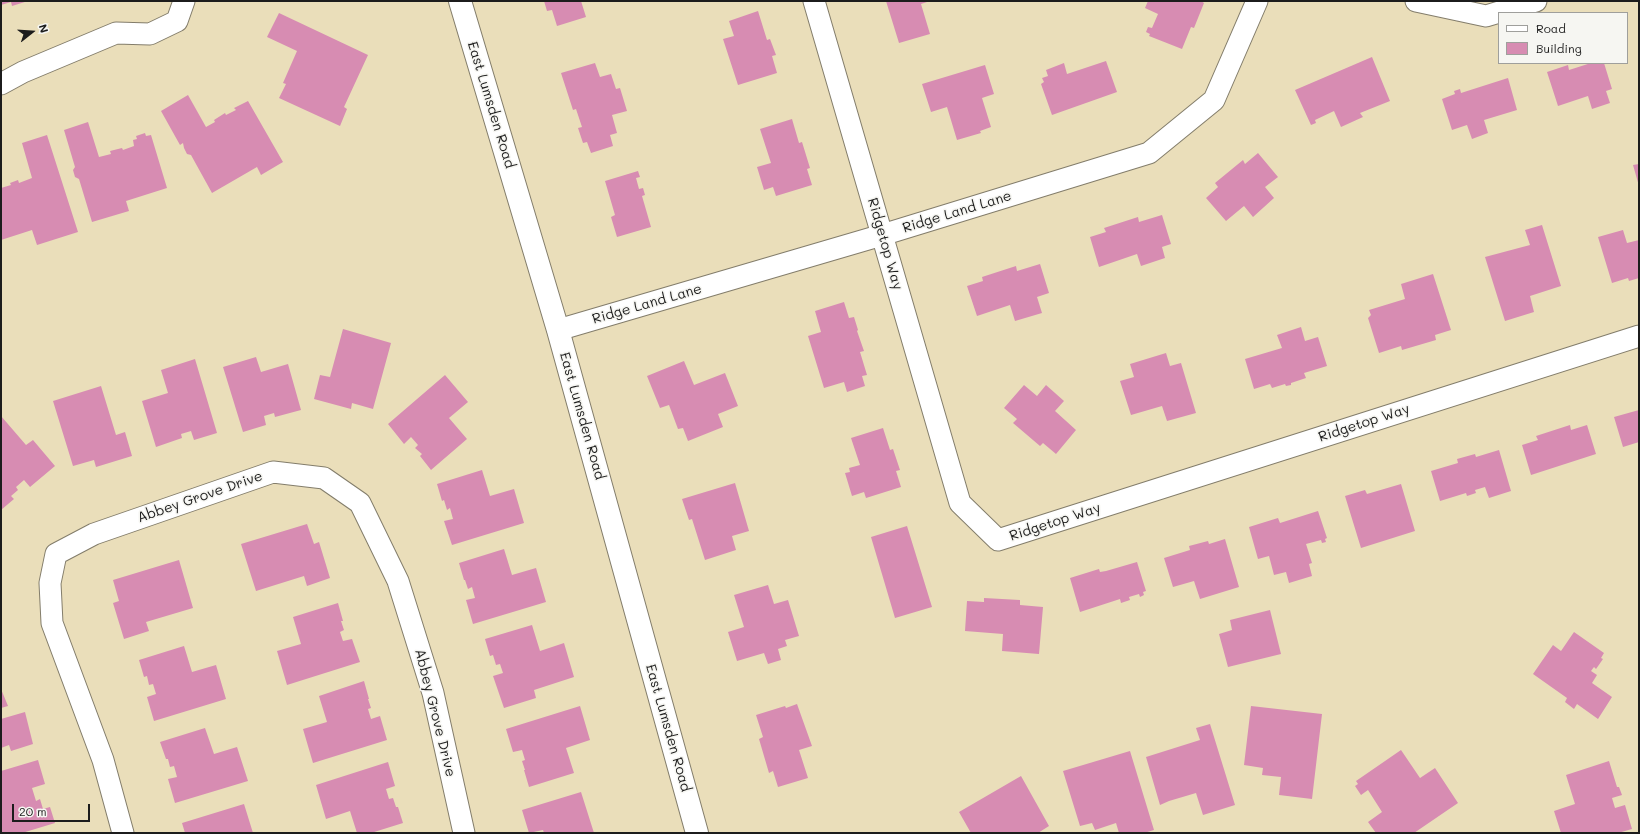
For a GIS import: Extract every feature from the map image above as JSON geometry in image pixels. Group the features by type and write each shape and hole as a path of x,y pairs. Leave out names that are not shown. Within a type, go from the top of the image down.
{"street":[{"path":"1,84 24,72 116,33 150,34 177,20 184,1"},
{"name":"East Lumsden Road","path":"460,1 558,330 697,833"},
{"name":"Ridgetop Way","path":"814,1 960,503 998,540 1639,336"},
{"name":"Ridge Land Lane","path":"558,330 882,235 1149,153 1214,100 1257,1"},
{"path":"1416,1 1486,16 1498,12"},
{"path":"1499,12 1536,1"},
{"name":"Abbey Grove Drive","path":"123,833 103,760 52,624 50,583 56,554 94,534 273,472 324,478 360,502 398,581 433,694 464,833"}],"building":[{"path":"1,1 28,1 12,6 11,2 1,5"},
{"path":"544,1 581,1 586,17 557,26 552,10 547,11"},
{"path":"886,1 930,1 921,4 930,34 899,43"},
{"path":"1148,1 1201,1 1204,3 1194,28 1191,27 1182,49 1149,36 1150,34 1146,32 1148,27 1152,28 1158,14 1145,8"},
{"path":"758,11 767,40 770,39 776,55 772,56 777,73 738,85 723,39 734,36 729,21"},
{"path":"279,13 368,55 344,107 347,109 340,126 279,98 286,84 283,83 297,51 267,37"},
{"path":"1372,57 1390,101 1360,113 1363,117 1341,127 1334,111 1315,120 1316,123 1311,125 1295,90"},
{"path":"1106,61 1117,92 1052,115 1041,84 1044,82 1042,78 1048,76 1046,70 1064,63 1067,74"},
{"path":"595,63 600,77 611,74 616,89 620,88 627,111 612,115 617,133 610,135 613,146 591,153 587,142 583,143 578,128 582,127 576,109 573,110 561,73"},
{"path":"1588,64 1604,64 1612,89 1606,91 1610,103 1592,109 1588,96 1558,106 1547,72 1568,65 1569,70"},
{"path":"985,65 994,94 982,98 991,127 980,131 981,133 957,140 947,107 931,112 922,84"},
{"path":"1508,78 1517,110 1484,120 1488,133 1472,139 1467,125 1452,130 1442,99 1455,94 1454,91 1460,89 1461,93"},
{"path":"188,95 206,127 215,122 214,120 225,113 226,115 236,110 234,108 248,101 283,162 261,175 257,167 212,193 191,155 187,154 183,143 180,145 161,111"},
{"path":"792,119 799,143 802,142 810,168 807,169 812,185 776,196 773,187 764,190 757,167 771,163 760,129"},
{"path":"88,122 99,157 111,154 110,151 122,148 123,150 134,146 133,140 137,139 136,136 145,133 146,136 151,135 167,188 126,201 129,211 92,222 79,179 75,177 73,170 75,167 64,130"},
{"path":"47,135 78,232 37,245 32,230 1,240 1,188 11,185 10,183 18,180 19,183 32,178 22,143"},
{"path":"1258,153 1278,177 1265,187 1274,198 1253,217 1244,206 1226,221 1206,198 1218,187 1215,183 1243,160 1245,164"},
{"path":"1639,164 1639,186 1633,165"},
{"path":"638,171 640,177 636,178 639,189 643,188 645,195 642,196 651,227 617,237 611,217 615,215 605,181"},
{"path":"1162,215 1171,244 1162,247 1165,258 1141,266 1137,254 1099,267 1090,237 1106,232 1104,228 1138,217 1139,222"},
{"path":"1542,225 1561,286 1530,296 1534,312 1505,321 1485,257 1530,245 1525,230"},
{"path":"1623,230 1627,243 1639,240 1639,278 1629,281 1628,278 1612,283 1598,237"},
{"path":"1040,264 1049,293 1037,297 1042,313 1015,321 1010,305 977,316 967,286 983,281 982,277 1016,266 1017,271"},
{"path":"1433,274 1451,330 1435,335 1436,340 1402,350 1401,346 1379,353 1368,318 1371,315 1369,310 1405,299 1401,284"},
{"path":"844,302 849,318 854,317 864,351 860,352 867,375 862,376 865,386 847,392 844,382 824,388 808,336 821,332 815,311"},
{"path":"1301,327 1305,341 1318,337 1327,366 1304,373 1306,378 1291,383 1291,385 1286,386 1285,384 1272,388 1270,384 1254,389 1245,359 1282,348 1277,335"},
{"path":"343,329 391,343 373,409 352,403 351,409 314,399 320,375 330,377"},
{"path":"1166,353 1170,366 1181,363 1196,413 1167,421 1162,406 1131,415 1120,381 1134,377 1130,364"},
{"path":"256,357 261,372 288,364 301,410 275,417 274,413 264,416 266,425 243,432 223,367"},
{"path":"195,359 217,433 194,440 191,431 181,434 182,438 156,447 142,401 168,393 161,370"},
{"path":"684,361 694,385 725,373 738,406 718,414 723,427 688,441 683,428 678,429 669,405 660,408 647,376"},
{"path":"445,375 468,402 449,418 467,439 431,470 420,456 422,454 415,448 418,445 411,437 404,444 388,424"},
{"path":"1024,385 1037,396 1046,385 1064,401 1055,411 1076,430 1056,454 1043,443 1040,446 1013,423 1017,419 1004,408"},
{"path":"101,386 116,435 125,432 132,456 96,467 94,460 73,466 53,401"},
{"path":"1639,410 1639,442 1623,447 1614,417"},
{"path":"1,416 26,445 33,440 55,466 30,487 24,480 16,487 18,490 11,496 14,499 1,510"},
{"path":"1570,425 1571,430 1587,425 1596,454 1531,475 1522,445 1538,440 1536,436"},
{"path":"883,428 890,450 893,449 900,470 896,471 901,487 866,498 864,492 852,496 845,473 850,472 849,468 860,465 851,438"},
{"path":"1499,450 1511,491 1489,498 1485,487 1475,490 1476,493 1467,496 1466,493 1440,501 1431,471 1458,463 1457,459 1475,454 1476,457"},
{"path":"482,470 490,496 514,489 524,523 452,545 444,521 453,519 450,508 447,510 444,500 442,501 437,484"},
{"path":"735,483 749,531 732,536 736,550 705,560 692,519 689,520 682,499"},
{"path":"1401,484 1415,531 1361,548 1345,496 1365,490 1367,494"},
{"path":"1318,511 1327,538 1325,539 1326,542 1322,543 1321,540 1306,544 1312,563 1309,564 1312,576 1289,583 1286,572 1274,575 1269,556 1258,559 1249,527 1278,518 1280,523"},
{"path":"307,524 314,544 319,542 330,578 307,586 304,576 256,591 241,544"},
{"path":"907,526 932,607 895,618 871,537"},
{"path":"1225,539 1239,587 1200,599 1194,581 1173,587 1164,558 1190,550 1189,546 1208,541 1209,544"},
{"path":"504,549 512,575 536,568 546,602 473,624 466,600 475,598 472,587 468,589 459,563"},
{"path":"179,560 193,608 146,622 149,631 124,639 113,603 119,601 113,580"},
{"path":"1137,562 1146,591 1143,592 1144,595 1140,597 1139,594 1129,597 1130,600 1121,603 1120,599 1080,612 1070,578 1099,569 1100,572 1106,571"},
{"path":"768,585 774,604 788,600 799,636 785,640 787,646 778,649 781,660 768,664 764,653 737,661 728,632 744,627 734,595"},
{"path":"984,598 1020,600 1020,605 1043,607 1039,654 1002,651 1003,634 965,631 967,601 984,602"},
{"path":"338,603 343,621 341,621 344,630 340,632 343,641 352,639 360,662 287,685 277,651 301,644 293,617"},
{"path":"1270,610 1281,654 1228,667 1219,634 1232,630 1230,620"},
{"path":"532,625 540,651 564,643 574,677 534,690 536,698 504,708 493,676 503,673 500,664 496,665 493,655 490,656 485,639"},
{"path":"1574,632 1604,653 1601,658 1603,659 1596,669 1594,667 1591,671 1597,675 1592,683 1612,697 1598,719 1577,704 1574,709 1565,702 1567,698 1533,674 1553,645 1561,651"},
{"path":"184,646 192,672 216,665 226,699 154,721 147,697 156,694 153,684 149,685 147,676 144,677 139,660"},
{"path":"364,681 371,708 368,709 371,719 380,716 387,740 313,763 303,729 327,722 319,696"},
{"path":"1,689 8,706 1,708"},
{"path":"797,704 812,746 799,750 808,778 778,787 773,771 769,773 759,739 763,737 756,715"},
{"path":"580,706 590,740 566,748 574,773 529,787 522,761 525,760 522,750 513,752 506,729"},
{"path":"1251,706 1322,714 1312,799 1279,795 1281,777 1262,775 1263,768 1244,765"},
{"path":"25,712 33,744 11,751 9,745 1,748 1,719"},
{"path":"1210,724 1235,805 1203,815 1196,793 1160,805 1146,757 1200,740 1196,728"},
{"path":"205,728 214,754 237,747 248,781 175,803 168,779 177,777 174,766 170,767 160,742"},
{"path":"1401,750 1420,778 1435,768 1458,803 1414,833 1376,833 1368,822 1382,812 1368,790 1361,795 1355,786 1358,784 1356,781"},
{"path":"1130,751 1154,830 1144,833 1119,833 1116,823 1095,830 1092,823 1080,826 1063,771"},
{"path":"38,760 45,784 32,788 36,801 40,799 43,809 50,807 55,823 22,833 1,833 1,771"},
{"path":"1609,761 1617,787 1619,787 1622,795 1612,798 1615,808 1625,805 1632,829 1618,833 1561,833 1554,811 1575,804 1566,775"},
{"path":"388,762 395,786 386,789 389,799 393,798 396,807 398,807 403,823 371,833 357,833 350,811 326,819 316,785"},
{"path":"1021,776 1049,826 1038,833 971,833 959,812"},
{"path":"581,792 594,833 544,833 543,830 529,833 522,810"},
{"path":"244,804 253,833 185,833 182,823"}]}
